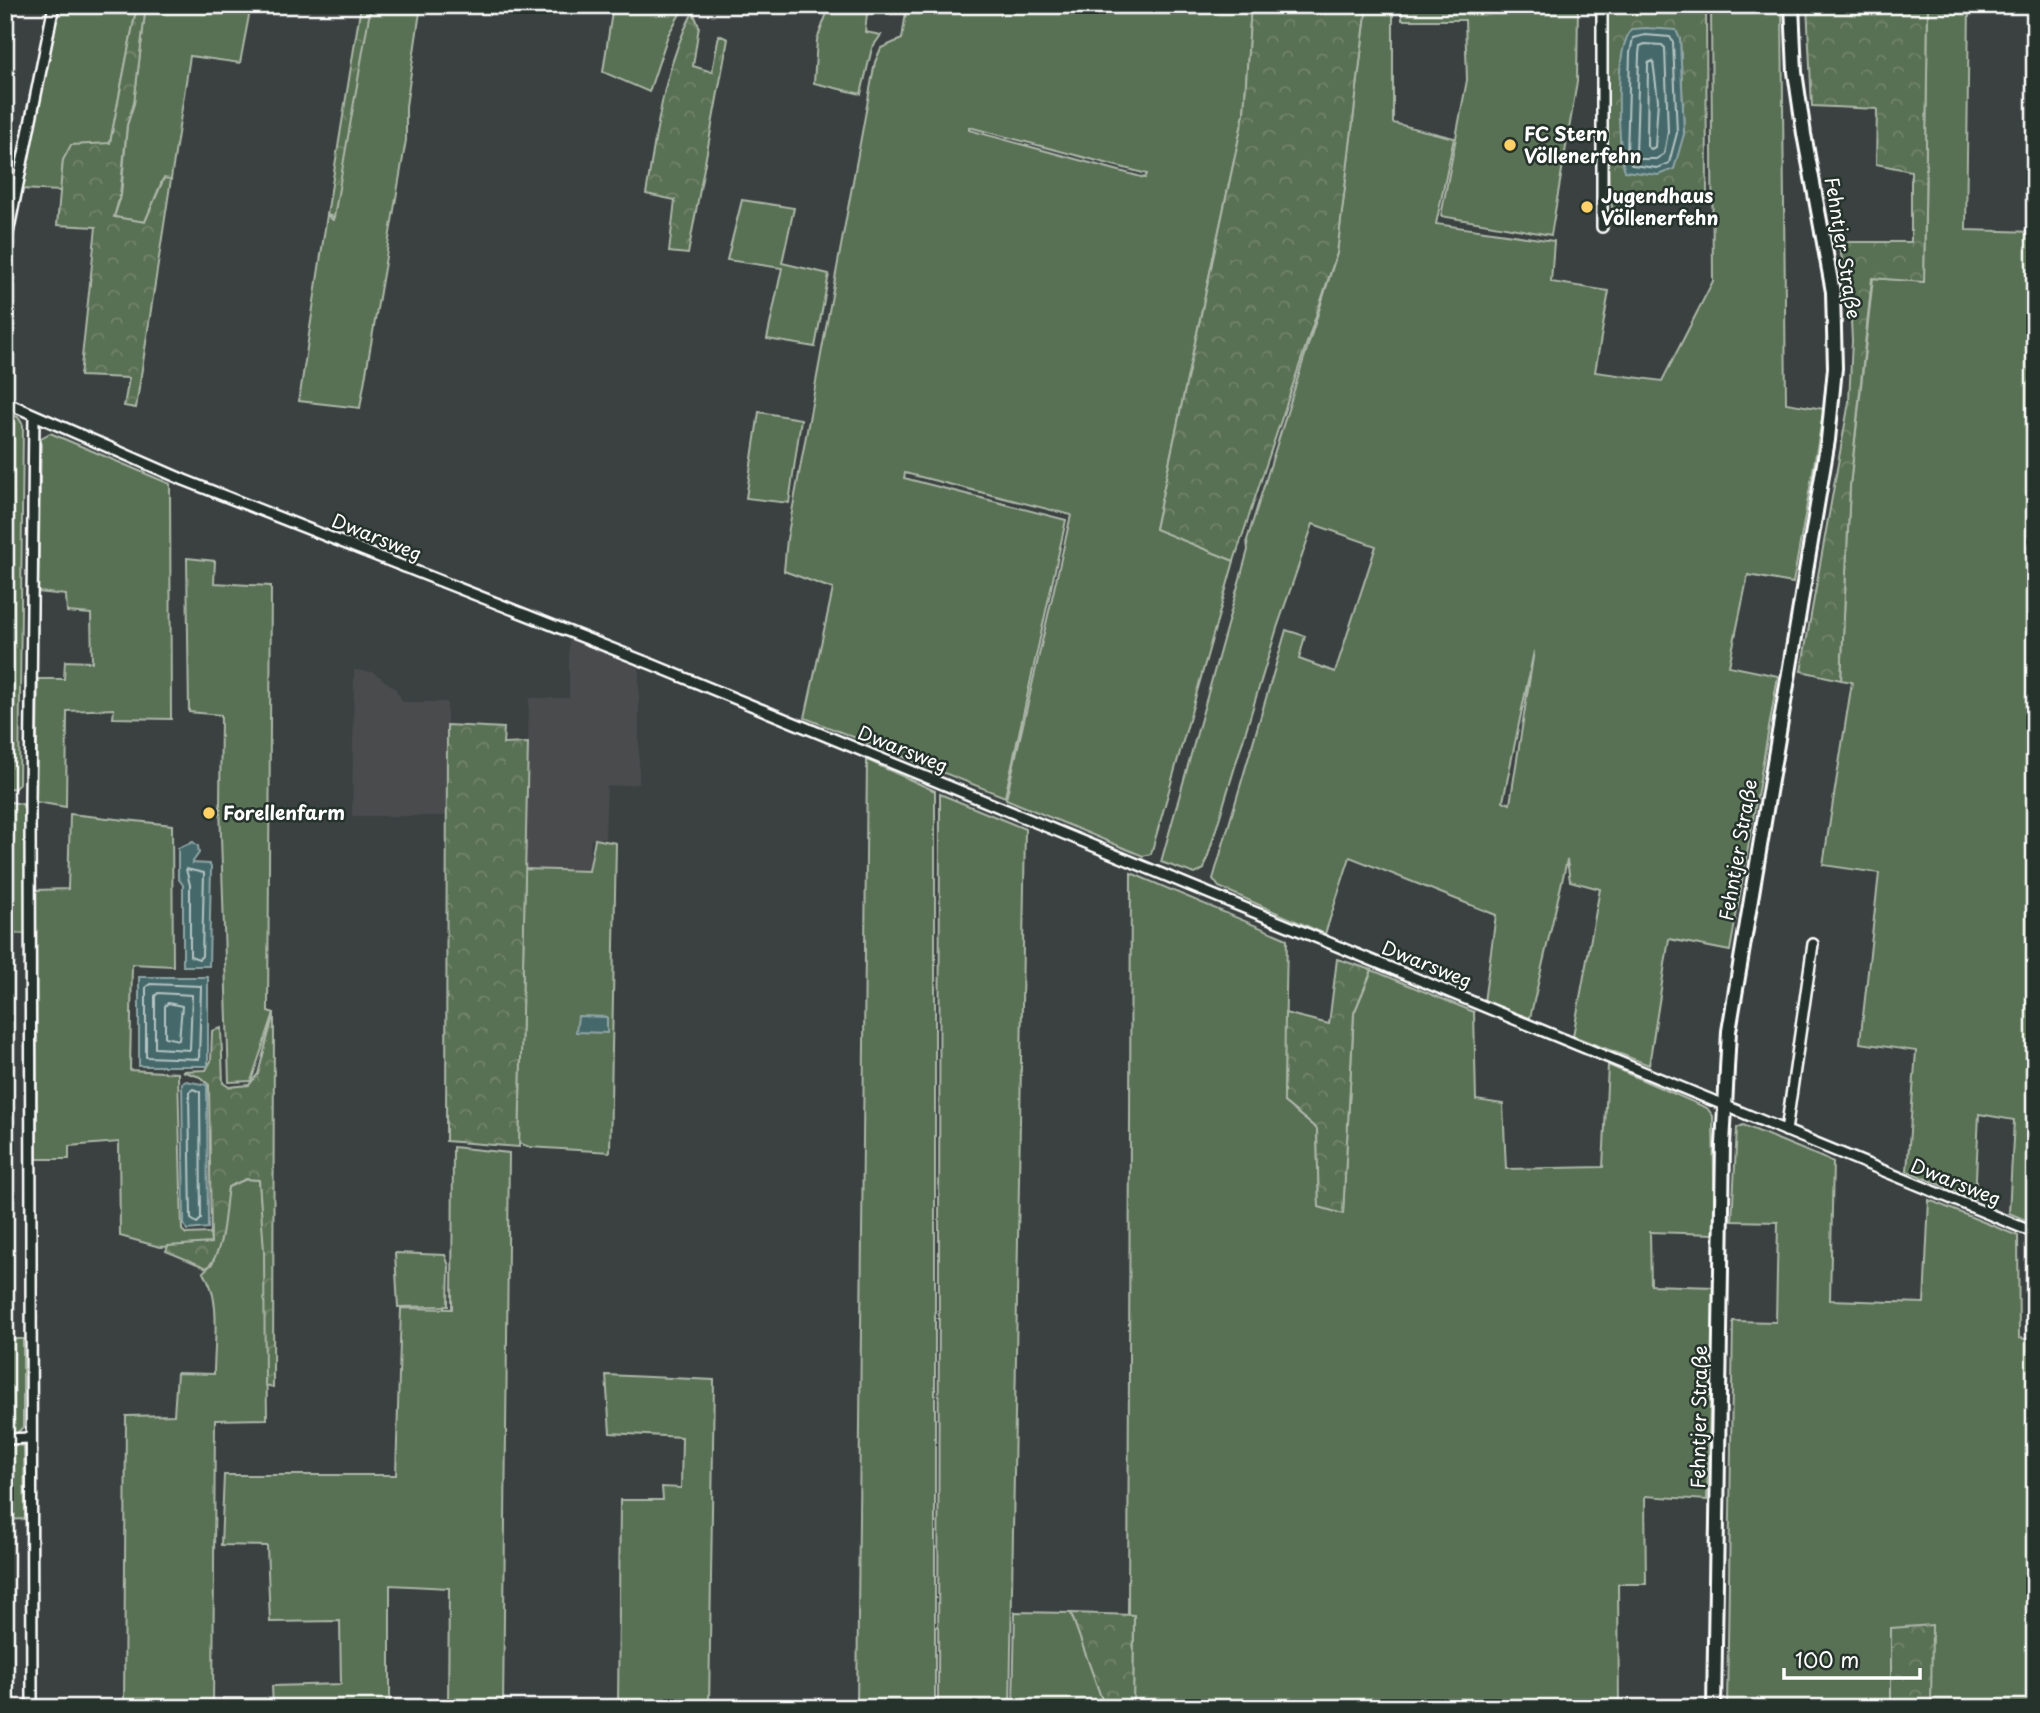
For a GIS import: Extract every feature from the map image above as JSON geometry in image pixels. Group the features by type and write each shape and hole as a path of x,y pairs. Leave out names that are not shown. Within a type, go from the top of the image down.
{"street":[{"path":"5,248 54,5"},
{"path":"1602,5 1602,227"},
{"name":"Fehntjer Straße","path":"1714,1708 1724,1107 1734,994 1826,453 1835,385 1833,292 1801,109 1792,5"},
{"name":"Dwarsweg","path":"5,402 184,480 651,664 2035,1233"},
{"path":"32,1708 30,1438 34,415"},
{"path":"1786,1132 1813,944"},
{"path":"5,1439 30,1438"}],"shaded area":[{"path":"569,637 639,667 639,784 607,787 605,838 591,840 589,871 525,869 529,698 569,698"},
{"path":"354,670 373,672 395,688 403,702 447,702 447,816 352,816"}],"green space":[{"path":"57,5 137,5 110,143 63,160 61,191 20,189"},
{"path":"137,5 146,5 134,103 127,125 120,196 114,217 145,222 164,178 171,179 136,408 124,406 129,378 80,376 96,227 57,225 63,160 71,145 110,143"},
{"path":"146,5 251,5 240,63 190,56 171,179 163,179 145,222 114,217 121,196 127,125 134,103"},
{"path":"361,5 371,5 334,217 327,215"},
{"path":"369,5 421,5 406,106 406,140 360,408 299,401 327,215 333,220"},
{"path":"613,5 685,5 668,35 649,92 603,72"},
{"path":"830,5 868,5 865,32 881,35 872,48 861,94 814,83 817,40"},
{"path":"907,5 1251,5 1244,114 1155,529 1234,561 1151,854 1143,856 1006,799 1071,515 905,473 904,478 1066,520 1005,797 805,718 833,589 784,571 787,539 875,62 881,48 902,39","holes":["969,127 1147,174 1145,178 969,130"]},
{"path":"1251,5 1367,5 1337,253 1234,561 1155,529 1244,114"},
{"path":"1367,5 1393,5 1393,123 1454,138 1436,224 1554,241 1551,282 1609,291 1595,372 1662,381 1713,281 1711,5 1782,5 1786,403 1824,409 1793,583 1748,575 1729,666 1778,676 1730,951 1669,939 1649,1065 1573,1036 1600,889 1570,881 1567,860 1530,1018 1484,1002 1496,915 1350,857 1325,934 1219,887 1213,879 1286,630 1305,636 1299,659 1335,672 1376,546 1313,524 1277,628 1204,869 1195,874 1161,862 1248,550 1247,540 1337,253","holes":["1534,651 1510,804 1503,801"]},
{"path":"1402,5 1578,5 1577,82 1551,235 1441,216 1467,80 1465,20 1402,20"},
{"path":"1605,5 1706,5 1707,199 1670,197 1647,200 1614,218 1609,191","holes":["1680,39 1684,134 1620,157 1623,52"]},
{"path":"1807,5 1928,5 1924,282 1872,278 1850,486 1841,680 1801,671 1849,402 1852,341 1849,281 1837,242 1911,242 1911,171 1876,164 1877,109 1812,106"},
{"path":"1928,5 1969,5 1966,230 2035,232 2035,1224 2009,1213 2014,1120 1979,1114 1975,1199 1907,1171 1916,1051 1860,1043 1879,873 1823,865 1852,682 1841,680 1850,486 1873,278 1924,282"},
{"path":"693,12 699,26 693,66 712,72 719,35 728,39 688,254 669,252 675,200 646,194 668,78"},
{"path":"742,200 794,208 782,263 829,274 815,347 767,339 782,268 727,260"},
{"path":"5,412 18,417 23,425 19,784 14,789 5,787"},
{"path":"759,412 801,419 789,503 746,498"},
{"path":"50,433 170,484 171,719 113,718 114,709 67,711 66,807 36,802 38,679 64,679 65,661 92,662 91,614 67,612 66,595 38,592 41,438"},
{"path":"187,558 215,561 214,583 271,586 268,1011 274,1013 251,1081 229,1082 220,806 221,715 189,712"},
{"path":"447,725 504,728 503,744 528,743 519,1147 446,1141"},
{"path":"867,760 935,791 935,1708 857,1708"},
{"path":"940,794 1025,829 1010,1708 938,1708"},
{"path":"5,801 22,804 25,810 26,934 5,933"},
{"path":"70,814 172,825 173,966 132,964 130,1070 178,1073 182,1230 186,1234 210,1233 211,1244 160,1247 120,1236 119,1142 69,1146 69,1159 37,1159 36,890 68,889"},
{"path":"595,839 616,843 610,1152 529,1147 519,1143 525,869 589,871"},
{"path":"1131,873 1287,939 1284,1102 1317,1129 1319,1207 1343,1213 1354,1013 1372,970 1474,1012 1476,1100 1503,1104 1506,1169 1603,1167 1608,1065 1707,1108 1713,1116 1715,1234 1650,1232 1651,1285 1714,1287 1707,1500 1645,1496 1646,1584 1618,1584 1619,1708 1133,1708 1134,1616 1128,1614"},
{"path":"1337,959 1372,970 1354,1013 1343,1214 1319,1207 1317,1129 1284,1102 1285,1013 1329,1024"},
{"path":"274,1013 273,1387 265,1385 264,1251 259,1180 246,1179 228,1187 223,1230 217,1252 207,1268 166,1251 168,1246 211,1243 209,1085 200,1077 182,1071 206,1070 211,1061 212,1031 221,1028 223,1083 229,1087 249,1085 258,1074"},
{"path":"1743,1125 1833,1162 1830,1300 1924,1303 1929,1200 2018,1236 2019,1338 2035,1340 2035,1708 1727,1708 1733,1321 1776,1322 1778,1222 1732,1221 1737,1128"},
{"path":"453,1147 509,1153 503,1708 448,1708 449,1588 390,1585 390,1708 273,1708 272,1686 341,1684 340,1621 270,1622 267,1546 221,1545 224,1475 396,1475 401,1308 452,1309"},
{"path":"246,1179 259,1180 265,1255 267,1419 215,1420 213,1708 124,1708 126,1416 174,1415 177,1373 214,1374 215,1307 209,1282 203,1272 213,1263 228,1187"},
{"path":"395,1253 445,1255 449,1266 448,1306 398,1307"},
{"path":"5,1339 23,1339 23,1427 16,1434 5,1434"},
{"path":"606,1375 714,1380 709,1708 618,1708 620,1500 663,1500 662,1487 681,1488 682,1437 610,1433"},
{"path":"5,1444 24,1446 25,1519 5,1520"},
{"path":"1015,1612 1071,1613 1105,1708 1013,1708"},
{"path":"1071,1613 1134,1615 1133,1708 1105,1708"},
{"path":"1932,1625 1931,1708 1891,1708 1891,1628"},
{"path":"223,1698 266,1698 266,1708 223,1708"}],"water":[{"path":"1632,29 1676,30 1680,39 1684,134 1674,169 1658,175 1625,171 1620,140 1622,55"},
{"path":"193,842 198,846 199,853 192,863 209,864 211,867 209,966 183,966 183,885 178,878 178,848"},
{"path":"139,977 208,977 208,1066 139,1066"},
{"path":"578,1016 607,1017 607,1033 576,1032"},
{"path":"186,1081 207,1085 208,1228 187,1230 184,1224 182,1083"}],"place":[{"name":"FC Stern Völlenerfehn","path":"1510,145"},
{"name":"Jugendhaus Völlenerfehn","path":"1587,207"},
{"name":"Forellenfarm","path":"209,813"}]}
